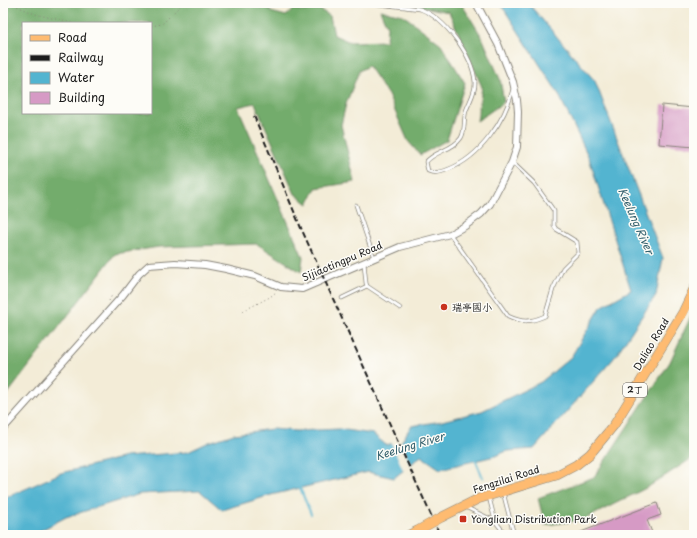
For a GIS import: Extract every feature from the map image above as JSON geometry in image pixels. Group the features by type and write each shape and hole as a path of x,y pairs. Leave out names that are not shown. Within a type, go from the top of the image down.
{"main road":[{"name":"Daliao Road","path":"557,475 576,465 590,454 614,425 683,312 694,289"},
{"name":"Fengzilai Road","path":"413,533 488,495 557,475"}],"street":[{"name":"Sijiaotingpu Road","path":"3,429 114,305 139,274 149,265 175,263 212,266 255,276 281,288 302,289 400,247 450,234 465,226 481,214 490,204 512,162 517,147 518,112 514,86 498,44 476,3"}],"lane":[{"path":"368,3 420,9 434,17 458,41 470,63 476,84 466,110 462,137 457,143 430,158 426,162 428,171 432,173 444,171 459,165 479,150 498,124 511,98 514,86"},
{"path":"450,234 508,316 517,320 533,321 545,316 553,289 563,268 578,253 578,248 576,242 556,230 554,226 554,211 534,183 512,162"},
{"path":"356,206 374,258"},
{"path":"364,262 367,286 400,308"},
{"path":"342,298 367,286"},
{"path":"503,490 514,535"},
{"path":"488,495 495,521 506,535"},
{"path":"464,506 495,521"}],"path":[{"path":"10,3 35,14 68,22"},
{"path":"152,26 162,24 182,3"},
{"path":"243,311 270,297 281,288"}],"green space":[{"path":"3,3 265,3 271,12 286,16 294,9 304,11 319,9 330,16 334,35 350,42 386,41 387,26 380,10 403,15 441,44 465,83 447,140 420,155 408,141 388,95 368,66 359,71 346,104 341,125 355,182 316,188 308,204 295,194 255,103 238,107 303,257 301,272 257,244 159,247 115,254 3,400"},
{"path":"403,3 461,3 482,37 500,79 504,102 477,121 482,87 449,12"},
{"path":"694,309 694,457 648,487 583,520 545,525 538,498 594,477 670,362"}],"water":[{"name":"Keelung River","path":"500,3 528,3 595,81 663,258 656,295 614,358 534,449 507,451 495,456 440,469 421,456 394,478 368,472 271,495 222,510 200,491 140,494 66,517 32,535 3,535 3,499 61,473 125,457 188,452 209,442 234,434 272,429 296,431 339,429 373,434 386,445 402,441 411,426 442,421 482,411 541,382 571,357 601,307 631,290 589,158 558,93"}],"pier":[{"path":"400,439 411,466 404,472 391,442"}],"building":[{"path":"662,105 694,108 694,147 659,144"},
{"path":"657,503 661,515 647,520 653,535 573,535"}],"waterway":[{"path":"475,459 483,478"},
{"path":"300,488 311,514"}],"railway":[{"path":"254,116 301,228 440,535"}],"place":[{"name":"瑞亭國小","path":"444,307"},
{"name":"Yonglian Distribution Park","path":"463,519"}]}
